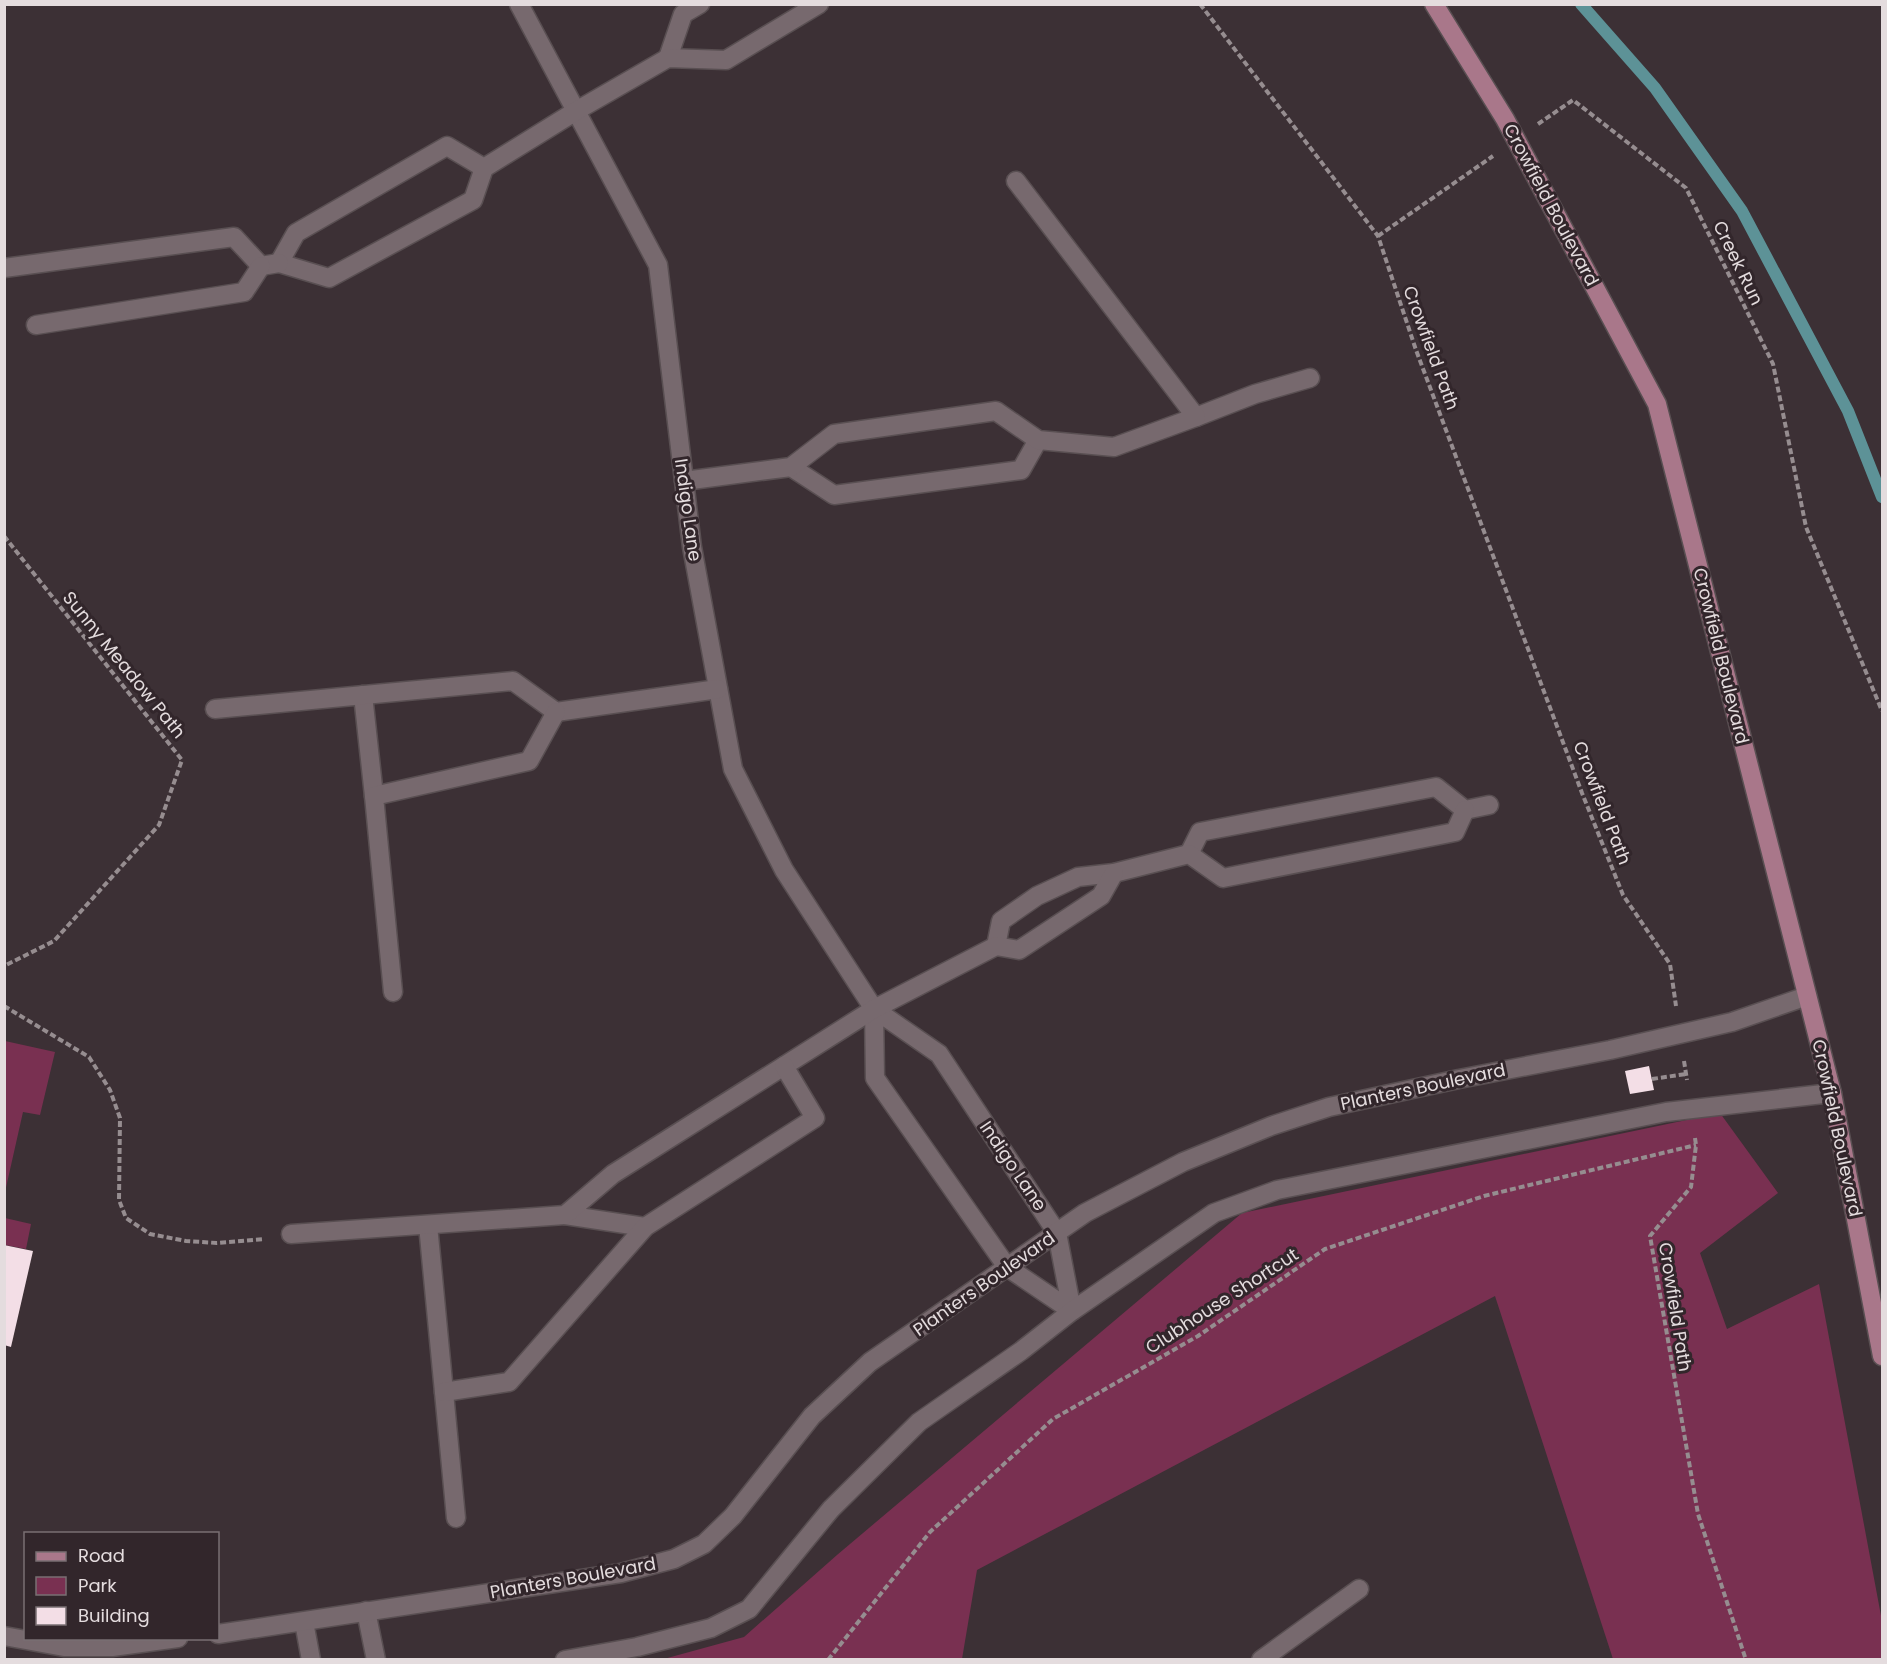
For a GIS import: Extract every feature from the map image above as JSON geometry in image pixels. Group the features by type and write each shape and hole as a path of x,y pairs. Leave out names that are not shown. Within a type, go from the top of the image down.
{"main road":[{"name":"Crowfield Boulevard","path":"1434,4 1505,119 1657,404 1832,1093 1882,1356"}],"street":[{"name":"Indigo Lane","path":"519,4 658,265 692,547 733,769 784,870 874,1009 939,1054 1057,1233 1072,1311"},
{"path":"668,58 683,14 700,4"},
{"path":"36,325 244,292 261,266 279,263 329,278 473,200 484,168 668,58 726,60 819,4"},
{"path":"279,263 296,233 447,146 484,168"},
{"path":"1016,181 1196,417"},
{"path":"4,268 234,237 261,266"},
{"path":"684,482 791,467 834,434 996,411 1038,440 1114,447 1255,394 1310,378"},
{"path":"791,467 834,495 1021,470 1038,440"},
{"path":"215,709 513,681 556,712 718,689"},
{"path":"363,695 393,992"},
{"path":"374,796 529,761 556,712"},
{"path":"996,946 1001,921 1037,896 1078,877 1114,873 1189,854 1200,832 1436,787 1465,810"},
{"path":"1465,810 1489,805"},
{"path":"1189,854 1223,878 1455,832 1465,810"},
{"path":"565,1215 613,1174 874,1009 996,946 1019,950 1101,896 1114,873"},
{"name":"Planters Boulevard","path":"219,1634 621,1574 674,1559 704,1544 733,1516 812,1416 870,1362 1085,1213 1183,1162 1271,1126 1329,1107 1610,1050 1732,1022 1807,996"},
{"path":"874,1009 875,1078 1007,1267 1072,1311"},
{"path":"444,1392 509,1382 645,1227 815,1118 784,1066"},
{"path":"565,1659 637,1647 711,1628 749,1609 831,1509 919,1422 1021,1351 1072,1311 1214,1213 1277,1190 1666,1112 1832,1093"},
{"path":"291,1234 565,1215 645,1227"},
{"path":"428,1225 456,1518"},
{"path":"1261,1659 1359,1589"},
{"path":"366,1611 376,1659"},
{"path":"304,1622 311,1659"},
{"path":"4,1636 24,1640"},
{"path":"26,1640 64,1647 112,1647 163,1640"}],"path":[{"name":"Crowfield Path","path":"1200,4 1378,236 1416,350 1582,793 1623,895 1670,964 1696,1145 1691,1187 1650,1236 1698,1514 1746,1659"},
{"name":"Creek Run","path":"1378,236 1573,100 1686,188 1773,364 1806,527 1882,711"},
{"name":"Sunny Meadow Path","path":"4,536 182,760 159,825 54,941 4,966"},
{"path":"4,1006 89,1057 110,1090 120,1118 119,1200 126,1218 150,1234 186,1241 243,1242 291,1234"},
{"path":"1652,1079 1686,1074"},
{"name":"Clubhouse Shortcut","path":"828,1659 930,1532 1053,1419 1198,1336 1325,1249 1485,1196 1696,1145"}],"green space":[{"path":"5,1041 55,1052 40,1115 23,1112 5,1192"},
{"path":"1720,1113 1778,1193 1700,1253 1727,1329 1819,1284 1882,1621 1882,1659 1613,1659 1495,1296 977,1570 962,1659 660,1660 744,1637 837,1555 1242,1213"},
{"path":"5,1218 31,1224 26,1249 5,1245"}],"building":[{"path":"1649,1066 1654,1090 1630,1094 1625,1071"},
{"path":"4,1245 33,1251 11,1347 4,1345"}],"waterway":[{"path":"1581,4 1655,88 1742,211 1848,411 1882,497"}]}
